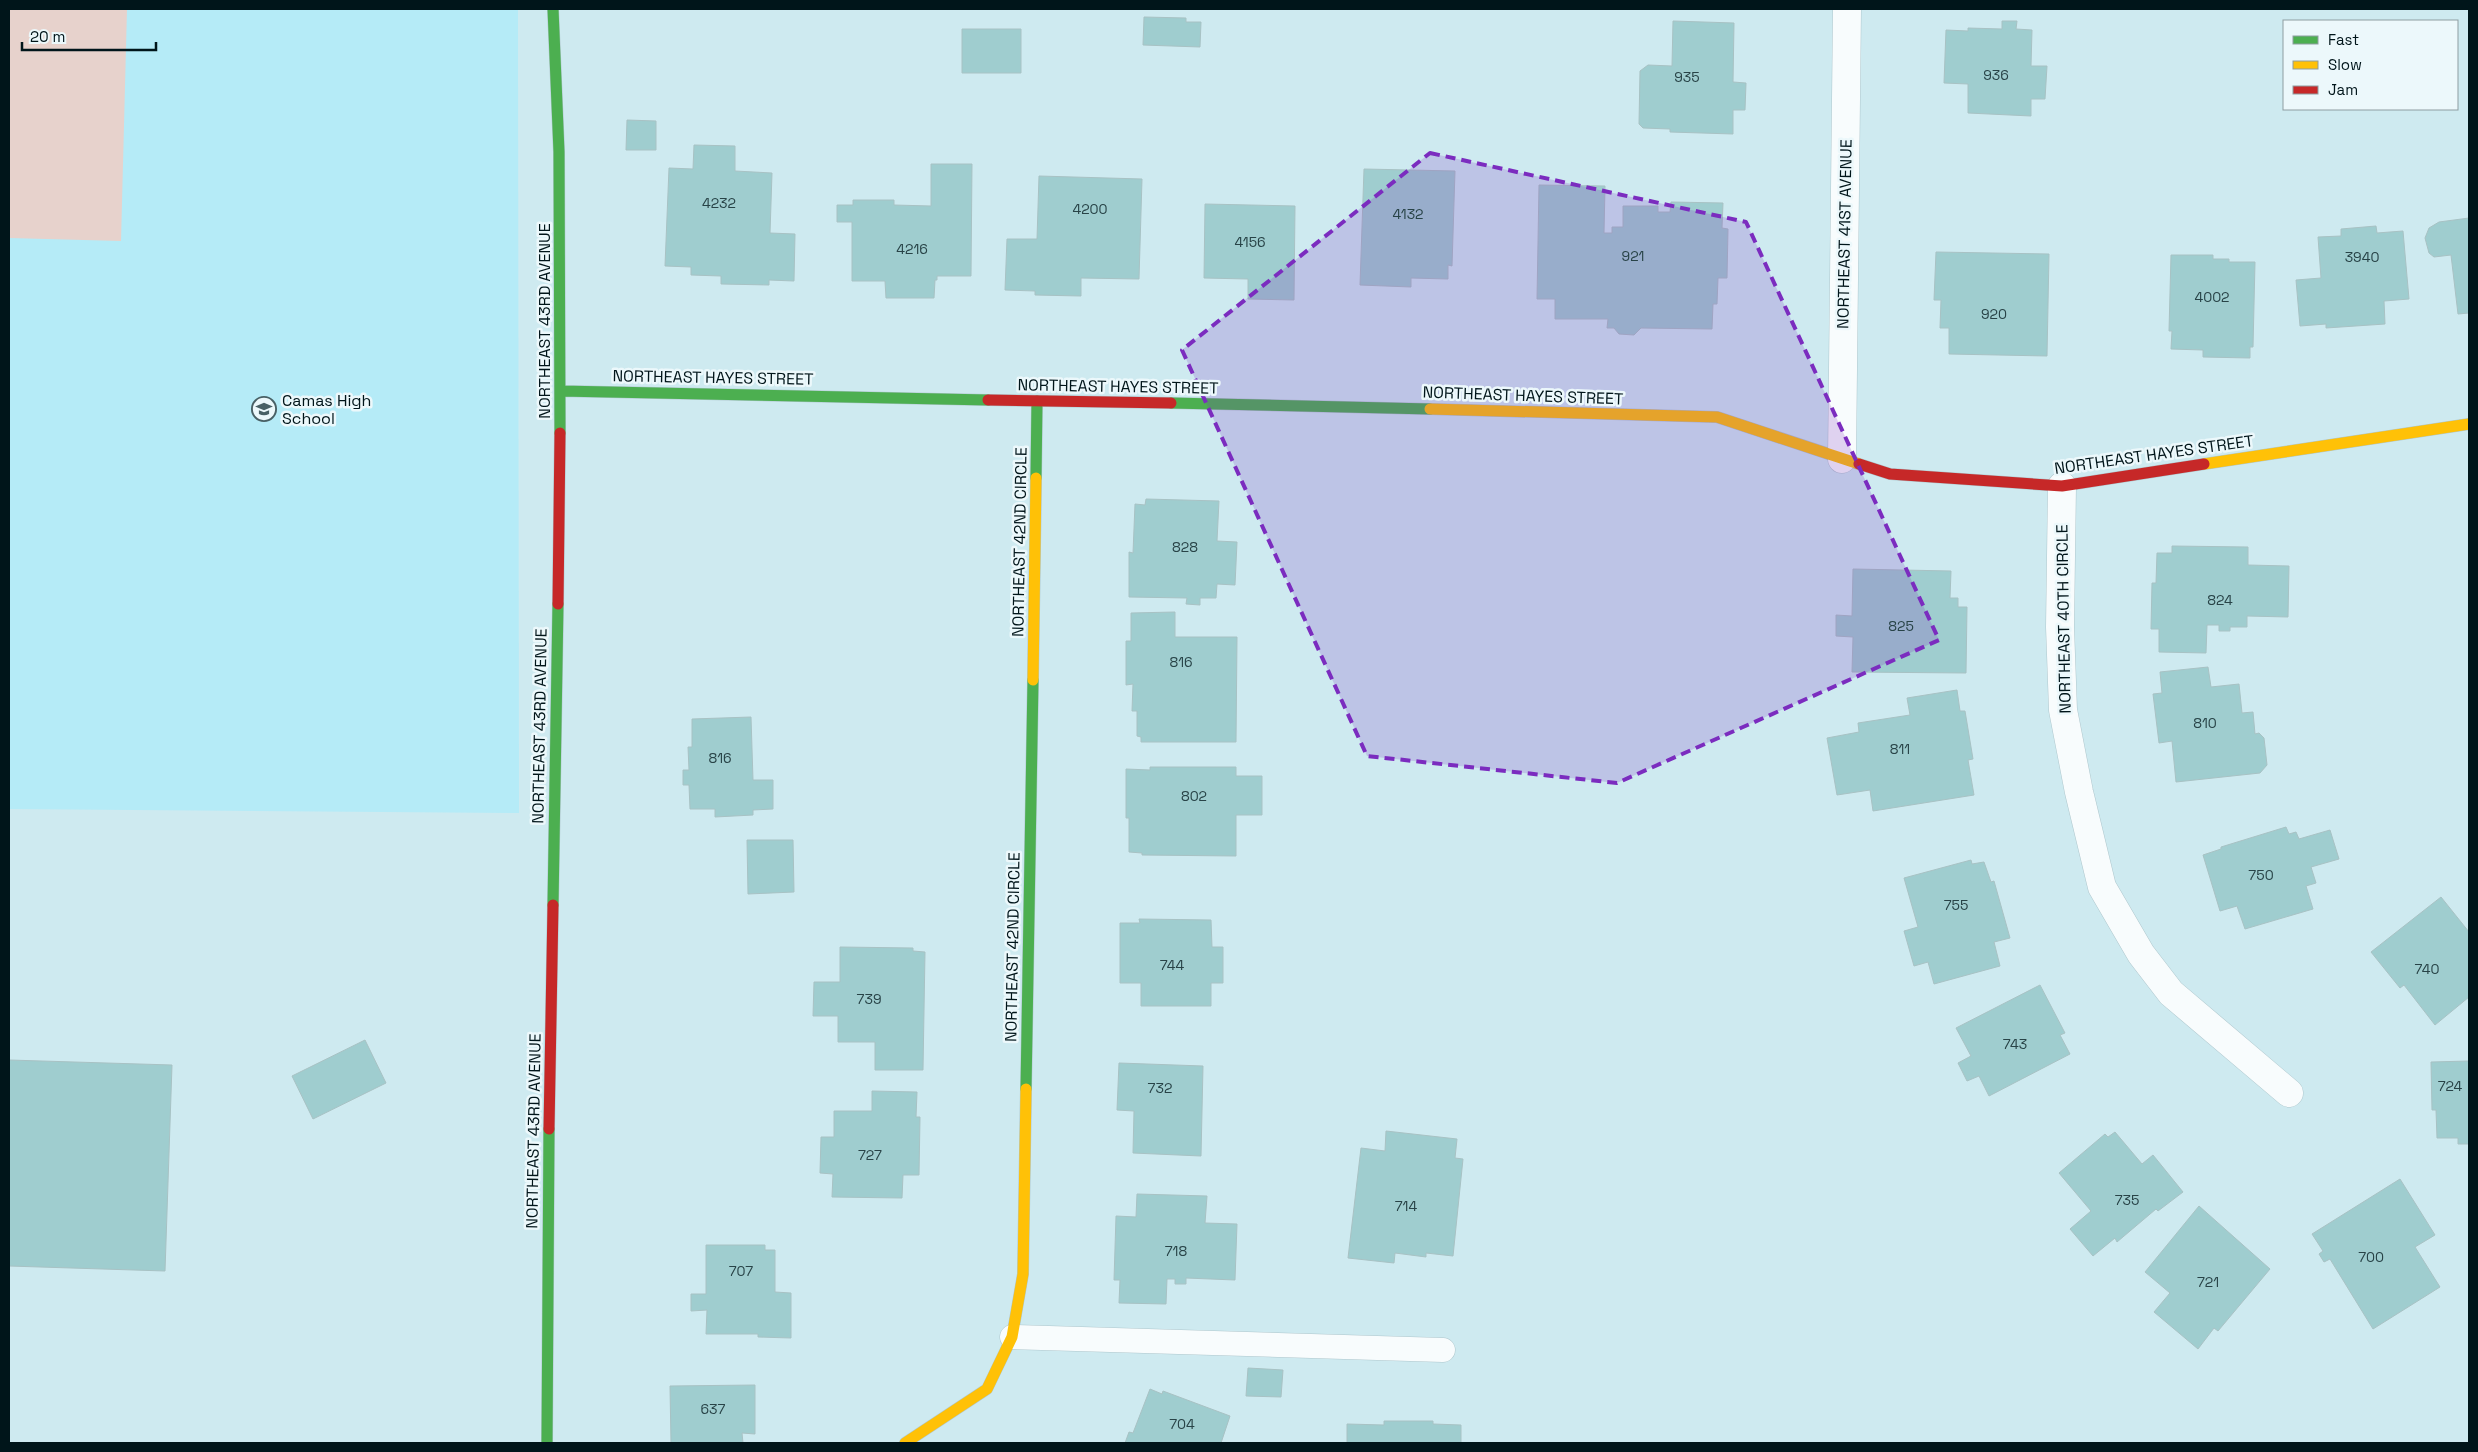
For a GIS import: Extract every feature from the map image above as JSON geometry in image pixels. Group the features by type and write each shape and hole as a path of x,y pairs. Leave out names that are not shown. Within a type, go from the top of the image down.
{"street":[{"name":"NORTHEAST 43RD AVENUE","path":"547,1443 549,1106 561,390 559,152 553,9"},
{"name":"NORTHEAST 41ST AVENUE","path":"1842,459 1846,9"},
{"name":"NORTHEAST HAYES STREET","path":"561,390 1537,411 1718,418 1890,474 2062,486 2469,424"},
{"name":"NORTHEAST 42ND CIRCLE","path":"905,1443 987,1389 1012,1337 1023,1274 1037,401"},
{"name":"NORTHEAST 40TH CIRCLE","path":"2062,486 2060,627 2063,710 2079,792 2102,886 2141,954 2171,993 2288,1092"}],"lane":[{"path":"1012,1337 1443,1350"}],"highlighted area":[{"path":"1430,153 1746,222 1939,640 1617,783 1367,756 1182,350"}],"shaded area":[{"name":"Camas High School","path":"9,9 518,9 519,813 9,809"},
{"path":"9,9 127,9 121,241 9,238"}],"building":[{"path":"1144,17 1186,18 1186,22 1201,22 1200,47 1143,45"},
{"path":"1673,21 1734,23 1733,82 1746,83 1745,110 1733,110 1733,134 1670,132 1670,129 1643,128 1639,124 1640,71 1648,65 1672,66"},
{"path":"2002,21 2017,21 2016,29 2032,30 2031,66 2047,66 2045,99 2031,99 2031,116 1968,113 1968,84 1944,83 1946,30 1968,31 1968,28 2002,29"},
{"path":"962,29 1021,29 1021,73 962,73"},
{"path":"627,120 656,121 656,150 626,150"},
{"path":"694,145 735,146 735,171 772,173 770,233 795,234 794,281 769,280 769,285 721,284 721,276 691,275 691,267 665,266 669,168 693,169"},
{"path":"931,164 972,164 971,276 937,276 934,298 886,298 885,281 852,281 852,222 837,222 837,205 853,205 853,200 894,200 894,205 931,206"},
{"path":"1364,169 1455,171 1452,266 1448,265 1448,279 1411,278 1411,287 1360,285"},
{"path":"1039,176 1142,179 1139,279 1081,278 1081,296 1035,295 1035,291 1005,290 1007,239 1037,239"},
{"path":"1539,185 1605,186 1604,233 1612,233 1612,227 1623,227 1623,206 1658,206 1658,212 1670,212 1671,202 1723,203 1722,228 1728,229 1727,278 1718,278 1717,304 1713,304 1712,329 1641,328 1634,335 1619,334 1614,328 1607,328 1608,319 1555,319 1555,299 1537,299"},
{"path":"1205,204 1295,206 1294,300 1248,299 1248,279 1204,278"},
{"path":"2469,218 2469,313 2458,314 2451,255 2434,257 2429,253 2425,238 2429,228 2439,222"},
{"path":"2376,226 2377,233 2403,231 2409,299 2384,301 2385,324 2326,328 2326,324 2300,326 2296,280 2321,278 2318,237 2341,236 2341,229"},
{"path":"1936,252 2049,254 2047,356 1949,354 1949,328 1940,328 1941,300 1934,300"},
{"path":"2171,255 2213,255 2213,259 2229,259 2229,262 2255,262 2253,347 2250,347 2250,358 2203,357 2203,350 2171,349 2172,331 2169,331"},
{"path":"1146,499 1219,501 1217,541 1237,542 1235,585 1217,584 1216,598 1200,598 1200,605 1186,604 1187,598 1129,597 1129,552 1133,553 1135,504 1145,505"},
{"path":"2172,546 2248,547 2248,565 2289,566 2288,617 2247,616 2247,627 2230,627 2230,631 2219,631 2219,625 2207,625 2206,653 2159,652 2159,629 2151,629 2152,583 2156,583 2157,553 2172,553"},
{"path":"1853,569 1951,571 1950,598 1958,598 1958,607 1967,607 1966,673 1852,672 1853,637 1836,636 1836,615 1852,616"},
{"path":"1175,612 1175,637 1237,637 1236,742 1141,742 1141,737 1137,736 1137,711 1132,711 1133,684 1126,685 1126,641 1131,641 1131,613"},
{"path":"2208,667 2211,687 2239,684 2242,713 2253,712 2255,734 2259,733 2264,738 2267,765 2260,773 2176,782 2172,741 2159,743 2153,694 2162,693 2160,672"},
{"path":"1957,690 1960,711 1965,711 1973,759 1968,760 1974,795 1873,811 1870,790 1837,795 1827,738 1859,732 1858,723 1910,715 1907,698"},
{"path":"751,717 753,780 773,780 773,809 753,810 753,815 715,817 715,809 690,809 689,785 683,785 683,770 689,770 688,747 692,747 692,719"},
{"path":"1150,767 1236,767 1236,776 1262,776 1262,815 1236,815 1236,856 1142,855 1142,853 1129,852 1129,818 1126,818 1126,769 1150,770"},
{"path":"2286,827 2289,834 2296,832 2299,839 2330,830 2339,859 2311,867 2316,883 2306,886 2313,909 2245,929 2237,906 2220,911 2203,855 2221,849 2221,847"},
{"path":"747,840 793,840 794,892 748,894"},
{"path":"1971,860 1972,864 1984,862 1991,882 1994,881 2010,938 1994,942 2000,966 1934,984 1928,962 1914,966 1904,931 1918,927 1904,878"},
{"path":"2441,897 2469,932 2469,997 2435,1025 2404,985 2400,988 2371,952"},
{"path":"1139,919 1211,920 1212,947 1223,947 1223,983 1211,983 1211,1006 1141,1006 1141,983 1120,983 1120,923 1140,923"},
{"path":"840,947 913,948 913,951 925,952 923,1070 875,1070 875,1042 838,1042 838,1016 813,1016 814,982 840,982"},
{"path":"2040,985 2065,1033 2060,1035 2070,1054 1989,1096 1979,1076 1967,1081 1958,1063 1971,1056 1956,1028"},
{"path":"365,1040 386,1083 313,1119 292,1076"},
{"path":"9,1060 172,1065 165,1271 9,1266"},
{"path":"2469,1061 2469,1144 2458,1144 2458,1138 2437,1138 2436,1110 2432,1110 2431,1062"},
{"path":"1119,1063 1203,1066 1201,1156 1133,1153 1134,1111 1117,1110"},
{"path":"872,1091 917,1092 916,1117 920,1117 919,1175 903,1175 902,1198 832,1197 833,1174 820,1173 821,1137 834,1137 834,1111 872,1111"},
{"path":"1386,1131 1457,1139 1455,1158 1463,1159 1453,1256 1426,1253 1426,1257 1395,1253 1394,1263 1348,1258 1361,1148 1385,1151"},
{"path":"2115,1132 2142,1164 2153,1155 2183,1192 2158,1211 2156,1209 2117,1242 2115,1238 2093,1256 2070,1229 2091,1211 2059,1173 2105,1134 2108,1137"},
{"path":"2400,1179 2435,1235 2415,1247 2440,1287 2373,1329 2330,1259 2324,1262 2319,1254 2323,1251 2312,1234"},
{"path":"1137,1194 1207,1196 1205,1223 1237,1224 1235,1280 1186,1278 1186,1284 1175,1284 1175,1279 1167,1279 1166,1304 1119,1303 1120,1280 1114,1280 1116,1216 1136,1217"},
{"path":"2199,1206 2270,1269 2218,1331 2214,1328 2198,1349 2154,1312 2170,1293 2145,1272"},
{"path":"706,1245 765,1245 765,1250 775,1250 775,1292 791,1293 791,1338 758,1337 758,1334 706,1334 707,1310 691,1311 691,1294 706,1294"},
{"path":"1248,1368 1283,1370 1281,1397 1246,1396"},
{"path":"755,1385 755,1434 742,1433 743,1443 671,1443 670,1386"},
{"path":"1150,1389 1162,1394 1163,1391 1230,1416 1221,1443 1125,1443 1129,1432 1133,1433"},
{"path":"1384,1421 1433,1421 1433,1424 1461,1425 1461,1443 1347,1443 1347,1424 1384,1425"}],"traffic: fast":[{"path":"553,9 559,152 560,433"},
{"path":"561,391 988,400"},
{"path":"1036,478 1037,401"},
{"path":"1171,403 1430,409"},
{"path":"553,905 558,604"},
{"path":"1026,1089 1033,680"},
{"path":"547,1443 549,1129"}],"traffic: slow":[{"path":"1430,409 1717,417 1859,464"},
{"path":"2204,464 2469,424"},
{"path":"1033,680 1036,478"},
{"path":"905,1443 987,1389 1012,1337 1023,1274 1026,1089"}],"traffic: jam":[{"path":"988,400 1171,403"},
{"path":"558,604 560,433"},
{"path":"1859,464 1890,474 2062,486 2204,464"},
{"path":"549,1129 553,905"}],"place":[{"name":"Camas High School","path":"264,409"}]}
